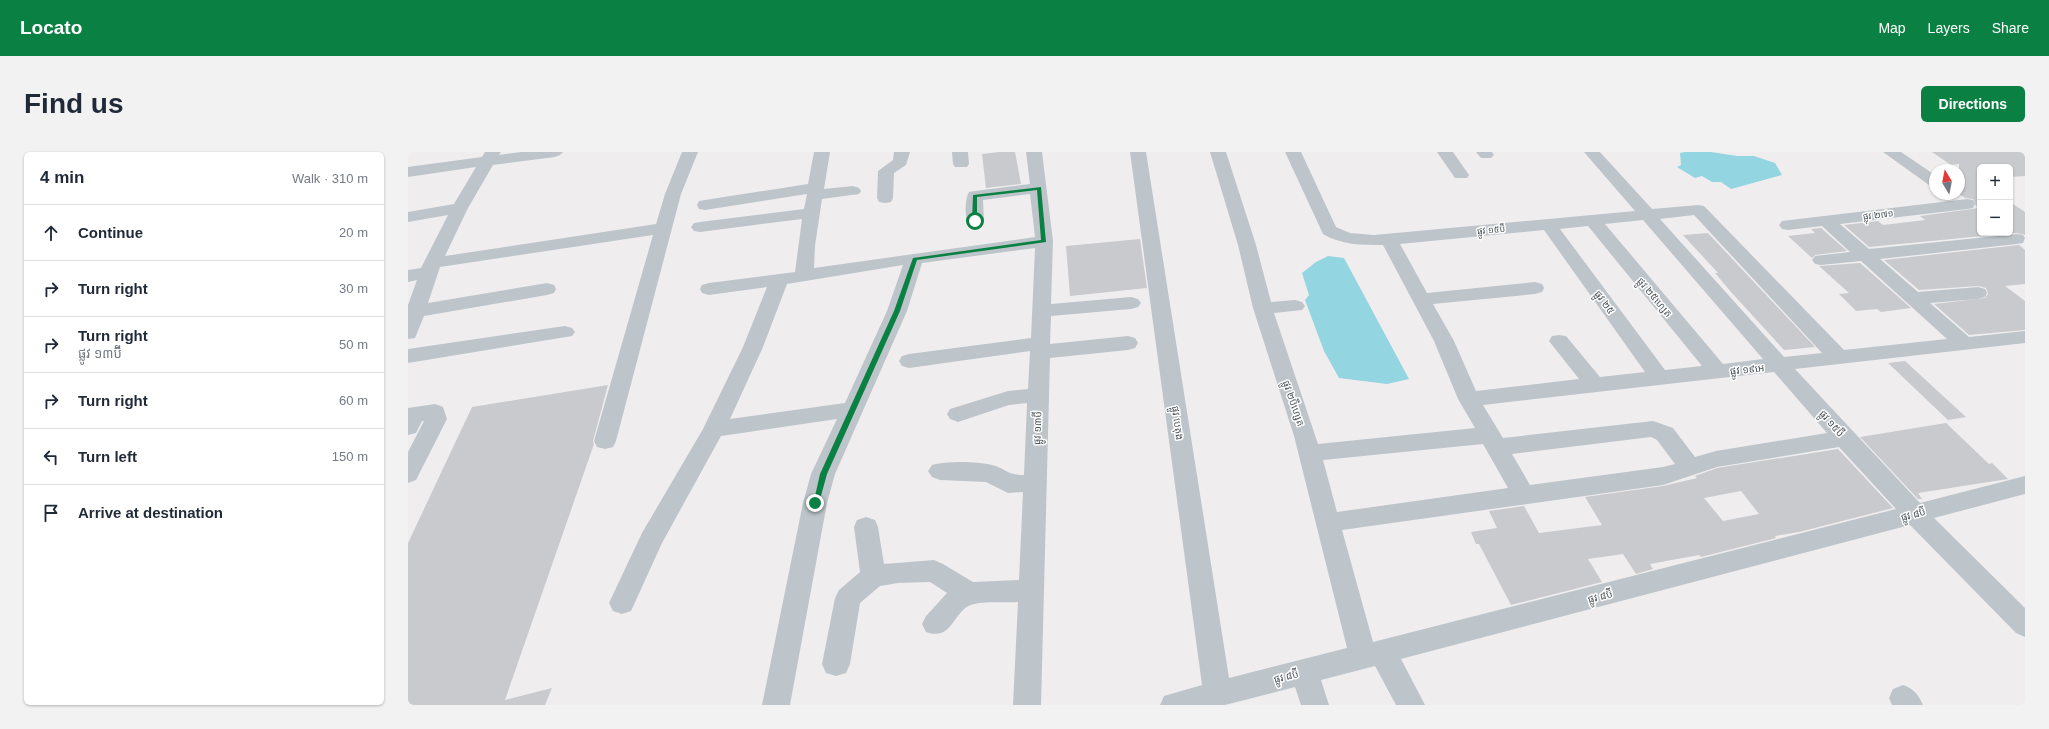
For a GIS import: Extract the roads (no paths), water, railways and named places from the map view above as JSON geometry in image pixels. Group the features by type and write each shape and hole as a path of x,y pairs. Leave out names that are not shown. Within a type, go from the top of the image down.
{"street":[{"path":"408,172 491,156 555,152"},
{"path":"605,441 658,223 673,194 690,152"},
{"path":"804,275 806,246 813,213 822,152"},
{"path":"834,152 839,152"},
{"path":"885,198 886,171 900,162 902,152"},
{"name":"ផ្លូវ ១៣ប៊ី","path":"1026,705 1044,241 1034,152"},
{"name":"ផ្លូវ បេតុង","path":"1138,152 1217,694"},
{"name":"ផ្លូវ ២ប៊ីហ្សេត","path":"1218,152 1247,245 1263,308 1310,452 1329,523 1373,654 1411,705"},
{"name":"ផ្លូវ ១៥ប៊ី","path":"1293,152 1329,230 1337,236 1389,240 1696,210 1701,212 1840,359"},
{"path":"1445,152 1461,175"},
{"name":"ផ្លូវ ១៥ប៊ី","path":"1592,152 1844,438 1914,513 2025,625"},
{"path":"1891,152 1929,178"},
{"path":"409,330 434,263 460,208 491,156"},
{"path":"975,221 975,196 1039,188"},
{"path":"705,205 816,191 853,191"},
{"path":"1961,200 1974,209"},
{"path":"408,217 460,208"},
{"name":"ផ្លុវ ២៧១","path":"1788,225 1974,209"},
{"path":"700,227 813,213"},
{"name":"ផ្លូវ ២៥ហ្សេត","path":"1593,221 1718,372"},
{"path":"1826,221 1915,298 1964,343"},
{"path":"408,276 434,263 658,223"},
{"name":"ផ្លូវ ២៥","path":"1549,225 1661,379"},
{"path":"1821,260 2017,239"},
{"path":"1389,240 1444,341 1469,399 1524,495"},
{"path":"709,289 1044,241"},
{"path":"776,705 815,503 823,474 894,318 914,259"},
{"path":"622,603 651,540 714,429 753,347 779,280"},
{"path":"1421,299 1535,288"},
{"path":"417,311 547,289"},
{"path":"1915,298 1978,293"},
{"path":"1042,311 1131,303"},
{"path":"1263,308 1295,306"},
{"path":"408,356 565,332"},
{"name":"ផ្លូវ ១៩អេ","path":"1469,399 1661,379 2025,337"},
{"path":"1559,341 1596,386"},
{"path":"909,361 1040,348 1128,343"},
{"path":"958,414 1008,398 1038,395"},
{"path":"714,429 853,409"},
{"path":"408,474 436,419 435,412 410,418"},
{"path":"1310,452 1493,441 1653,429 1665,434 1690,467"},
{"path":"1329,523 1375,515 1663,476 1716,459 1844,438"},
{"path":"940,471 990,473 1008,484 1035,483"},
{"name":"ផ្លូវ ៨ប៊ី","path":"1174,705 2025,485"},
{"path":"866,527 873,576"},
{"path":"836,664 848,598 873,576 898,572 934,571 969,593"},
{"path":"935,624 956,601 969,593 1031,591"},
{"path":"1304,671 1315,705"}],"water":[{"path":"1711,152 1737,156 1754,156 1775,163 1782,175 1731,189 1721,182 1712,182 1702,176 1695,178 1677,167 1681,165 1680,153"},
{"path":"1328,256 1344,258 1409,379 1387,384 1339,378 1324,351 1305,300 1309,295 1302,273 1316,262"}]}
